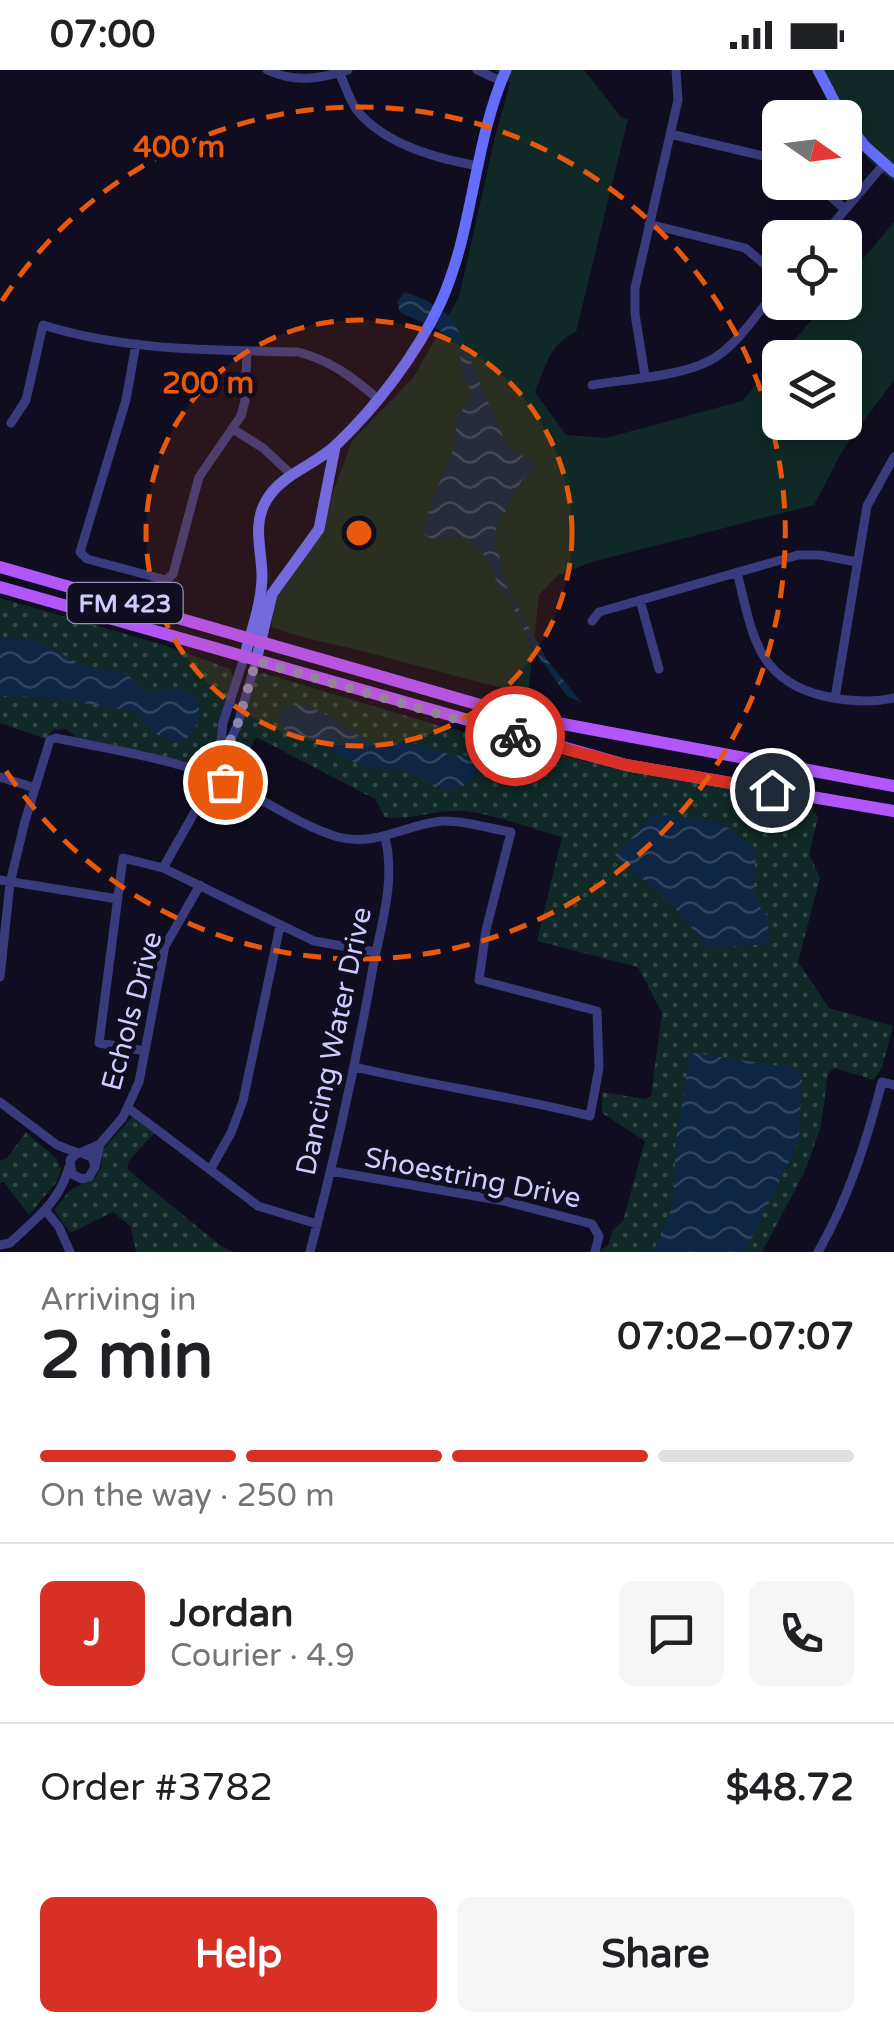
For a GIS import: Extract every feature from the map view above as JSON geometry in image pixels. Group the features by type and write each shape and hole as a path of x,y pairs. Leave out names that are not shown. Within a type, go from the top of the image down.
{"main road":[{"name":"FM 423","path":"0,567 515,715 894,786"},
{"name":"FM 423","path":"0,588 626,765 894,811"},
{"path":"822,799 827,774"}],"street":[{"path":"268,70 293,80 318,79 344,71 354,108 370,124 430,154 479,166"},
{"path":"255,641 262,578 259,514 279,484 335,447 425,333 441,302 462,244 504,75 477,70"},
{"path":"646,376 634,288 678,100 676,70"},
{"path":"818,70 834,100"},
{"path":"670,134 762,156"},
{"path":"836,220 889,168 862,142"},
{"path":"835,200 845,209"},
{"path":"649,224 745,248 762,262"},
{"path":"592,385 691,368 712,360 762,307"},
{"path":"11,423 26,400 43,325 136,344 189,350 298,352 348,373 377,398"},
{"path":"136,344 126,400 80,552 87,559 166,580 173,574 199,477 233,429 245,402 246,350"},
{"path":"233,429 264,448 292,475"},
{"path":"163,868 237,726 255,641 272,594 319,529 335,447"},
{"path":"835,698 867,506 894,457"},
{"path":"592,620 598,612 798,556 820,555 858,562"},
{"path":"737,572 754,637 769,666 789,685 835,698 894,698"},
{"path":"640,600 659,669"},
{"path":"0,977 5,882 50,740 56,738 164,761 213,776 334,836 360,841 385,838 422,824 448,821 511,832 486,930 479,980 597,1010 599,1068 590,1116 355,1068"},
{"path":"0,777 35,788"},
{"name":"Dancing Water Drive","path":"310,1252 355,1068 390,875 385,838"},
{"path":"145,1052 98,1043 123,858 163,868 314,941 376,952"},
{"path":"5,882 118,899"},
{"name":"Echols Drive","path":"95,1167 100,1144 128,1108 139,1082 165,946 200,885"},
{"path":"210,1170 243,1101 280,926"},
{"path":"818,1252 847,1197 882,1082 894,1085"},
{"path":"0,1102 57,1145 92,1157 95,1167 89,1177 63,1189 10,1243 0,1245"},
{"path":"128,1108 258,1206 318,1224"},
{"name":"Echols Drive","path":"80,1153 100,1144"},
{"path":"57,1145 74,1177 82,1179"},
{"path":"63,1189 69,1165 80,1153"},
{"name":"Shoestring Drive","path":"331,1171 504,1201 592,1224 599,1236 595,1252"},
{"path":"45,1210 59,1227 70,1252"}],"green space":[{"path":"494,70 584,70 621,117 628,119 576,332 554,349 535,392 566,435 606,438 742,401 762,378 762,440 850,440 814,505 592,562 558,575 539,595 528,694 272,627 273,598 326,511 352,441 413,378 459,297 510,83"},
{"path":"813,70 894,70 894,182 862,151 862,100 828,100"},
{"path":"894,222 894,380 862,424 862,340 794,340 811,320 862,320 862,260"},
{"path":"0,598 161,644 230,669 233,677 212,764 205,767 79,739 66,729 53,730 46,739 0,723"},
{"path":"263,673 440,726 584,761 808,802 818,817 809,854 820,878 798,962 829,1008 893,1026 882,1068 874,1080 834,1068 828,1074 821,1126 805,1171 762,1252 599,1252 609,1244 612,1231 623,1221 645,1141 602,1113 602,1092 645,1099 651,1096 662,1013 638,967 537,941 562,837 463,811 385,817 375,799 256,737 238,773 230,779 222,767 256,675"},
{"path":"132,1117 156,1131 129,1161 127,1169 222,1247 234,1252 136,1252 131,1227 113,1212 70,1233 54,1210 70,1190 95,1178 101,1168 103,1149"},
{"path":"26,1132 56,1158 61,1169 58,1180 29,1215 4,1182 0,1183 0,1161 7,1158"}],"water":[{"path":"405,292 428,301 453,319 504,439 511,449 536,464 522,480 496,529 495,541 508,590 548,661 582,703 567,696 534,650 477,546 459,538 432,539 423,534 451,456 458,418 473,395 461,372 460,344 400,312 397,302"},
{"path":"0,637 39,642 84,666 127,674 147,694 183,690 198,702 194,730 179,743 159,736 140,721 139,712 46,697 0,696"},
{"path":"297,704 327,715 378,746 411,743 450,755 464,755 479,766 478,773 463,786 446,790 405,770 367,768 316,739 286,732 279,715 284,707"},
{"path":"654,814 720,822 756,849 753,897 767,916 770,944 706,948 664,898 613,857"},
{"path":"695,1053 792,1068 802,1077 799,1141 745,1252 653,1252 673,1205 676,1140 690,1056"}],"way so far":[{"path":"225,782 213,776 237,726 256,661 515,736"}],"route":[{"path":"515,736 626,765 772,790"}]}
